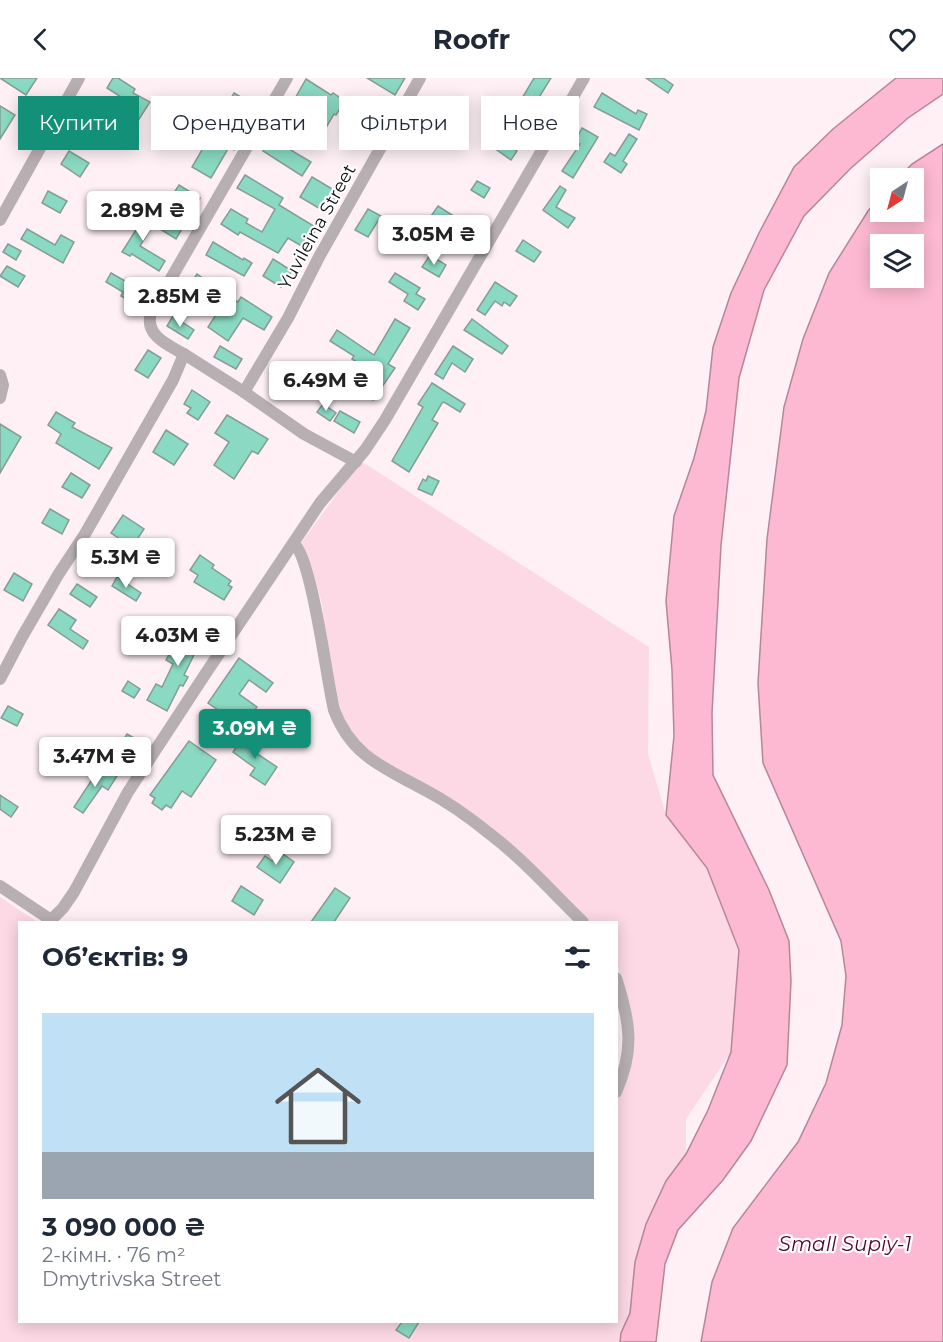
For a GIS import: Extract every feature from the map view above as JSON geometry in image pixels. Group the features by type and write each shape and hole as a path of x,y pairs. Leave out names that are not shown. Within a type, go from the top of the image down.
{"street":[{"path":"0,220 79,78"},
{"path":"287,78 151,313 149,323 154,334 183,354 244,392 304,434 356,462"},
{"name":"Yuvileina Street","path":"244,392 288,318 319,257 420,78"},
{"path":"0,886 52,921 67,903 143,769 327,494 373,439 584,78"},
{"path":"0,679 22,637 81,542 170,386 183,354"},
{"path":"0,375 3,385 0,398"},
{"path":"294,544 300,551 312,597 334,710 352,743 388,771 430,792 482,828 524,862 582,921"},
{"path":"618,987 630,1040 627,1065 618,1087"}],"shaded area":[{"path":"361,461 649,647 648,754 666,815 707,868 739,950 731,1052 686,1119 686,1154 666,1181 635,1262 630,1313 621,1333 620,1342 0,1342 0,897 36,921 18,921 18,1323 618,1323 618,1097 624,1083 626,995 618,967 618,921 590,921 534,865 363,749 340,716 326,642 322,604 312,567 301,543"}],"water":[{"path":"896,78 943,78 943,94 908,118 850,169 804,216 764,290 739,378 721,545 712,713 713,775 769,890 789,941 791,981 787,1065 751,1141 723,1180 678,1230 665,1264 656,1342 620,1342 621,1333 630,1313 635,1262 646,1224 666,1181 686,1154 708,1110 731,1052 739,950 707,868 666,815 674,736 672,670 666,601 674,516 694,458 706,411 713,347 731,293 759,233 794,167 833,129"},
{"name":"Small Supiy-1","path":"943,144 943,1342 701,1342 712,1282 733,1228 798,1142 826,1083 842,1025 846,976 841,941 763,763 758,683 767,539 784,407 803,339 829,273 870,209 870,222 924,222 924,168 908,168"}],"building":[{"path":"0,78 37,78 26,95"},
{"path":"113,78 118,78 135,89 133,93 139,96 119,96 107,88"},
{"path":"367,78 405,78 395,95"},
{"path":"534,78 551,78 540,96 523,96"},
{"path":"646,78 663,78 673,85 668,93"},
{"path":"306,79 331,95 333,93 339,97 339,110 327,126 327,96 296,96"},
{"path":"602,93 636,114 638,110 647,114 639,130 594,107"},
{"path":"139,96 150,102 139,119"},
{"path":"0,106 15,115 0,139"},
{"path":"582,128 598,137 573,178 562,171 576,150 579,150 579,134"},
{"path":"629,134 637,139 623,161 627,164 621,173 604,162 610,153 615,156"},
{"path":"202,150 227,150 211,178 192,167"},
{"path":"291,150 311,162 302,176 263,151"},
{"path":"497,150 517,151 511,160"},
{"path":"69,151 89,163 80,177 61,164"},
{"path":"245,175 283,198 279,205 317,228 305,248 288,238 278,253 240,232 238,235 221,224 231,209 248,219 246,223 262,232 275,209 237,188"},
{"path":"312,177 339,193 327,213 300,197"},
{"path":"477,181 490,188 484,198 471,190"},
{"path":"179,185 200,198 176,239 160,229 177,200 172,196"},
{"path":"560,186 566,190 556,207 575,218 568,228 543,210"},
{"path":"48,191 67,201 60,213 42,203"},
{"path":"438,206 469,226 460,240 429,219"},
{"path":"368,209 381,216 368,237 355,230"},
{"path":"139,212 155,221 140,246 165,261 159,271 132,254 130,256 122,252 136,230 131,227"},
{"path":"27,229 55,245 61,235 74,242 63,263 21,239"},
{"path":"523,240 541,252 534,262 516,251"},
{"path":"213,242 252,263 244,276 206,255"},
{"path":"8,244 21,251 16,260 3,252"},
{"path":"430,255 446,265 439,277 422,267"},
{"path":"273,259 292,271 281,287 263,276"},
{"path":"7,266 25,276 18,287 0,276"},
{"path":"111,273 148,294 140,307 121,296 123,292 106,282"},
{"path":"395,273 420,288 416,294 425,299 418,310 404,301 408,294 389,282"},
{"path":"197,274 238,302 241,297 272,317 264,330 243,318 228,341 208,327 221,307 189,286"},
{"path":"495,282 517,296 510,306 504,302 502,306 495,301 485,315 477,310"},
{"path":"173,316 194,330 188,339 167,326"},
{"path":"395,319 410,328 388,364 395,368 373,400 364,394 376,374 352,359 354,356 330,341 337,330 374,355"},
{"path":"472,319 508,346 502,354 464,330"},
{"path":"220,346 242,359 236,369 214,357"},
{"path":"453,346 473,359 465,372 452,363 443,379 435,374"},
{"path":"148,350 161,358 148,378 135,370"},
{"path":"432,383 465,404 460,412 442,403 432,420 438,423 409,472 392,461 423,407 418,404"},
{"path":"192,390 210,402 198,420 187,413 191,408 184,404"},
{"path":"323,404 336,413 330,421 317,412"},
{"path":"340,411 360,422 354,433 334,421"},
{"path":"56,412 75,423 72,427 112,448 99,469 56,443 61,434 48,425"},
{"path":"227,415 268,439 258,454 252,451 234,479 214,465 229,442 215,433"},
{"path":"0,424 21,437 0,473"},
{"path":"166,430 188,444 174,465 153,452"},
{"path":"71,473 90,485 82,498 62,487"},
{"path":"428,476 439,481 432,495 418,489 423,479 426,481"},
{"path":"50,509 69,520 62,534 42,523"},
{"path":"123,515 144,529 132,547 111,533"},
{"path":"137,547 163,563 158,572 131,556"},
{"path":"200,555 214,565 212,568 231,581 228,585 232,587 224,600 194,582 198,575 190,570"},
{"path":"14,573 32,584 23,601 4,590"},
{"path":"117,577 141,593 136,601 112,586"},
{"path":"77,584 97,597 90,607 70,594"},
{"path":"59,609 76,620 70,629 88,641 83,649 48,625"},
{"path":"185,626 211,640 206,649 199,645 184,675 188,677 183,686 180,685 167,711 147,700 156,684 162,687 173,664 166,660"},
{"path":"239,658 273,683 266,692 249,680 239,694 257,707 243,727 208,703"},
{"path":"128,681 140,689 134,698 122,691"},
{"path":"8,706 23,714 17,726 1,718"},
{"path":"127,734 141,742 134,753 121,744"},
{"path":"245,734 256,740 250,749 277,767 265,785 250,775 255,768 233,752"},
{"path":"189,741 216,760 191,797 182,791 171,808 166,805 162,810 152,803 155,798 150,795"},
{"path":"101,766 117,776 108,790 102,786 83,813 74,807"},
{"path":"0,795 18,807 11,817 0,809"},
{"path":"279,851 294,862 280,883 257,867 265,856 272,861"},
{"path":"241,886 263,900 254,915 232,901"},
{"path":"335,888 350,898 335,921 312,921"},
{"path":"401,1323 418,1323 409,1338 396,1330"}]}
